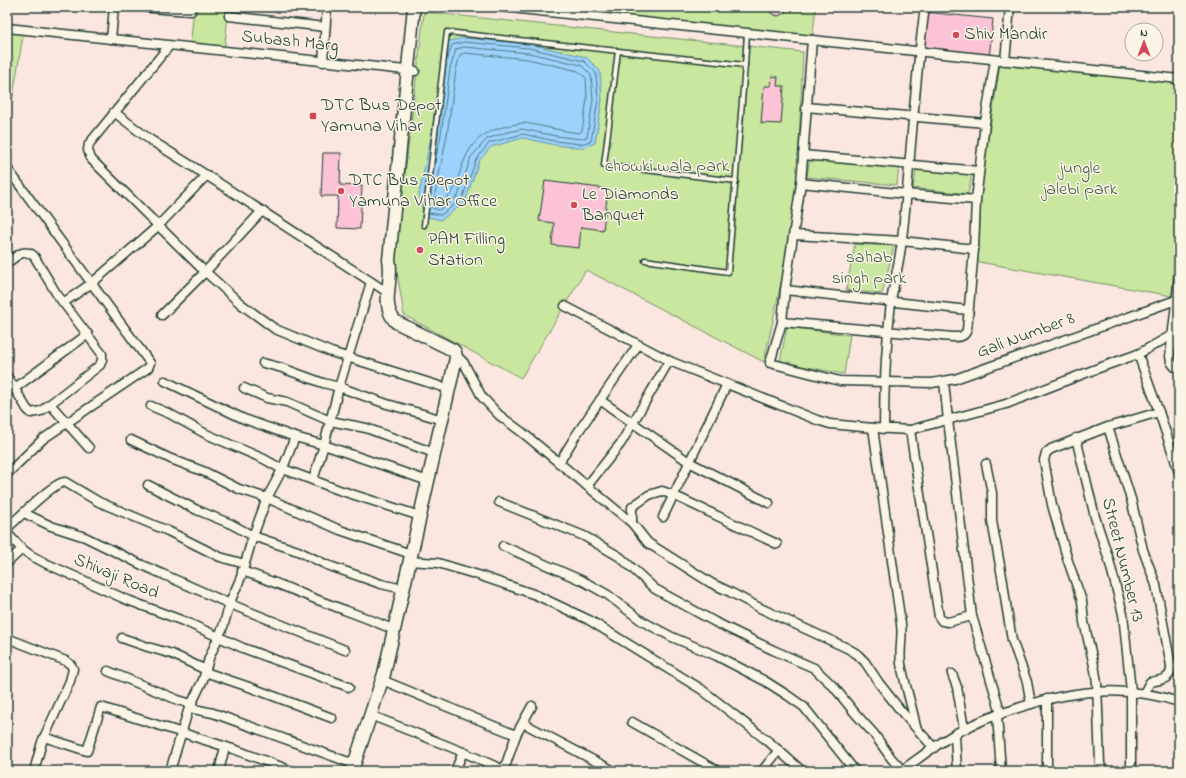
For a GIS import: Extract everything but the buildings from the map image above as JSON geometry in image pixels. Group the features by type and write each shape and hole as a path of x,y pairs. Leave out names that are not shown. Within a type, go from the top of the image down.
{"street":[{"path":"112,39 114,7"},
{"path":"144,7 162,10 191,11"},
{"path":"323,62 327,7"},
{"path":"412,71 414,7"},
{"path":"420,7 412,71 394,262 390,267 387,292 390,313 396,322 453,350 464,363 482,397 499,416 632,523 648,543 710,583 857,654 865,662 901,711 934,748"},
{"path":"502,7 1179,79"},
{"path":"884,429 884,382 888,332 902,241 912,116 925,7"},
{"path":"1005,61 1010,7"},
{"path":"229,16 325,27"},
{"name":"Subash Marg","path":"7,28 412,71"},
{"path":"812,40 806,107 802,183 784,290 782,322 888,332 960,337 965,335 967,330 974,249 979,171 995,60"},
{"path":"169,46 89,144 88,154 91,159 158,226 241,304 275,329 288,336 348,358 449,389"},
{"path":"806,107 985,124"},
{"path":"114,112 148,139 207,175 387,292"},
{"path":"803,155 979,171"},
{"path":"7,474 44,439 150,366 148,360 8,168"},
{"path":"63,303 92,283 158,226 207,175"},
{"path":"802,183 976,200"},
{"path":"162,315 206,271 262,211"},
{"path":"794,235 902,241 974,249"},
{"path":"7,263 25,252 30,252 63,303 102,354 100,365 41,411 31,413 27,409 7,376"},
{"path":"1179,277 1176,300 1176,336 1170,356 1171,362 1175,367 1179,367"},
{"path":"313,480 371,282"},
{"path":"784,290 968,310"},
{"name":"Gali Number 8","path":"782,322 770,363 840,381 932,383 944,382 1176,300"},
{"path":"565,306 669,361 816,420 830,424 884,429 910,430 1006,404 1138,354 1176,336"},
{"path":"15,388 88,334"},
{"path":"559,463 638,345"},
{"path":"1138,354 1179,472"},
{"path":"108,671 190,706 213,713 353,768 382,680 456,355"},
{"path":"587,486 621,443 669,361"},
{"path":"263,363 282,368 387,404 442,420"},
{"path":"166,381 244,419 428,481"},
{"path":"944,382 972,616 999,714 1001,771"},
{"path":"663,517 727,384"},
{"path":"244,388 267,398 287,402 330,421 366,428 434,453"},
{"path":"600,400 690,462 769,503"},
{"path":"50,404 90,448"},
{"path":"151,406 170,414 206,434 282,468 420,516"},
{"path":"1103,771 1100,764 1098,691 1095,670 1084,622 1082,601 1066,555 1052,504 1044,460 1046,453 1051,449 1076,438 1159,412"},
{"path":"1108,427 1131,499 1143,550 1156,585 1171,666 1170,676 1150,682 1144,693"},
{"path":"873,428 900,616 902,633 900,645 901,663 916,728"},
{"path":"910,430 939,618 942,621 948,622 972,616"},
{"path":"170,771 190,706 203,680 209,658 224,627 230,604 244,568 253,536 267,498 295,437"},
{"name":"Street Number 13","path":"1076,438 1095,517 1109,560 1122,614 1131,691 1132,771"},
{"path":"131,440 239,488 267,498 340,530 410,558 438,563 478,574 536,595 589,620 701,689 779,750 802,771"},
{"path":"986,464 992,493 992,521 1012,640 1027,682 1031,704"},
{"path":"7,528 50,489 60,483 65,482 99,502 168,531 263,578 362,616 394,630"},
{"path":"148,485 253,536 298,551 334,567 381,584 403,589"},
{"path":"632,523 632,507 649,495 662,491 777,544"},
{"path":"499,502 584,536 620,557 655,589 715,622 814,668 834,688 874,734 902,771 964,729 999,714 1047,699 1098,691 1131,691 1179,702"},
{"path":"24,513 51,526 85,537 142,566 230,604 345,650"},
{"name":"Shivaji Road","path":"7,533 32,556 84,581 296,668 349,687"},
{"path":"503,546 584,581 608,595 642,620 672,636 717,656 765,681 787,695 804,707 855,771"},
{"path":"7,563 22,548"},
{"path":"7,638 66,661 73,669 70,681 44,737 34,771"},
{"path":"122,638 172,654 205,671 332,718"},
{"path":"952,674 957,687 964,729"},
{"path":"382,680 516,735"},
{"path":"1047,699 1047,771"},
{"path":"370,715 464,752 505,771 516,735 532,706"},
{"path":"44,737 87,751 101,707 225,747 292,771"},
{"path":"632,722 715,770"},
{"path":"523,723 614,771"},
{"path":"955,734 957,771"},
{"path":"219,771 225,747"},
{"path":"762,771 779,750"},
{"path":"455,771 464,752"}],"lane":[{"path":"424,225 447,32 745,65"},
{"path":"645,260 728,272 747,33"},
{"path":"618,51 604,165 736,181"}],"green space":[{"path":"194,7 229,7 224,51 190,48"},
{"path":"507,7 816,7 812,40"},
{"name":"chowki wala park","path":"424,12 803,52 796,214 764,362 586,270 521,378 404,315 395,260"},
{"path":"7,28 24,30 7,132"},
{"name":"jungle jalebi park","path":"1000,65 1179,83 1179,165 1172,296 973,261 979,250 981,183"},
{"path":"810,156 899,166 897,185 807,177"},
{"path":"917,166 972,174 968,194 913,188"},
{"name":"sahab singh park","path":"855,244 894,246 882,294 846,290"},
{"path":"787,327 850,335 844,374 780,362"}],"water":[{"path":"463,38 530,44 586,57 600,71 602,100 595,143 581,148 555,145 523,138 491,147 479,161 465,202 441,220 424,216 419,194 432,132 441,67 448,41"}],"place":[{"name":"Shiv Mandir","path":"956,35"},
{"name":"DTC Bus Depot Yamuna Vihar","path":"313,116"},
{"name":"DTC Bus Depot Yamuna Vihar Office","path":"341,191"},
{"name":"Le Diamonds Banquet","path":"574,205"},
{"name":"PAM Filling Station","path":"420,250"}]}
